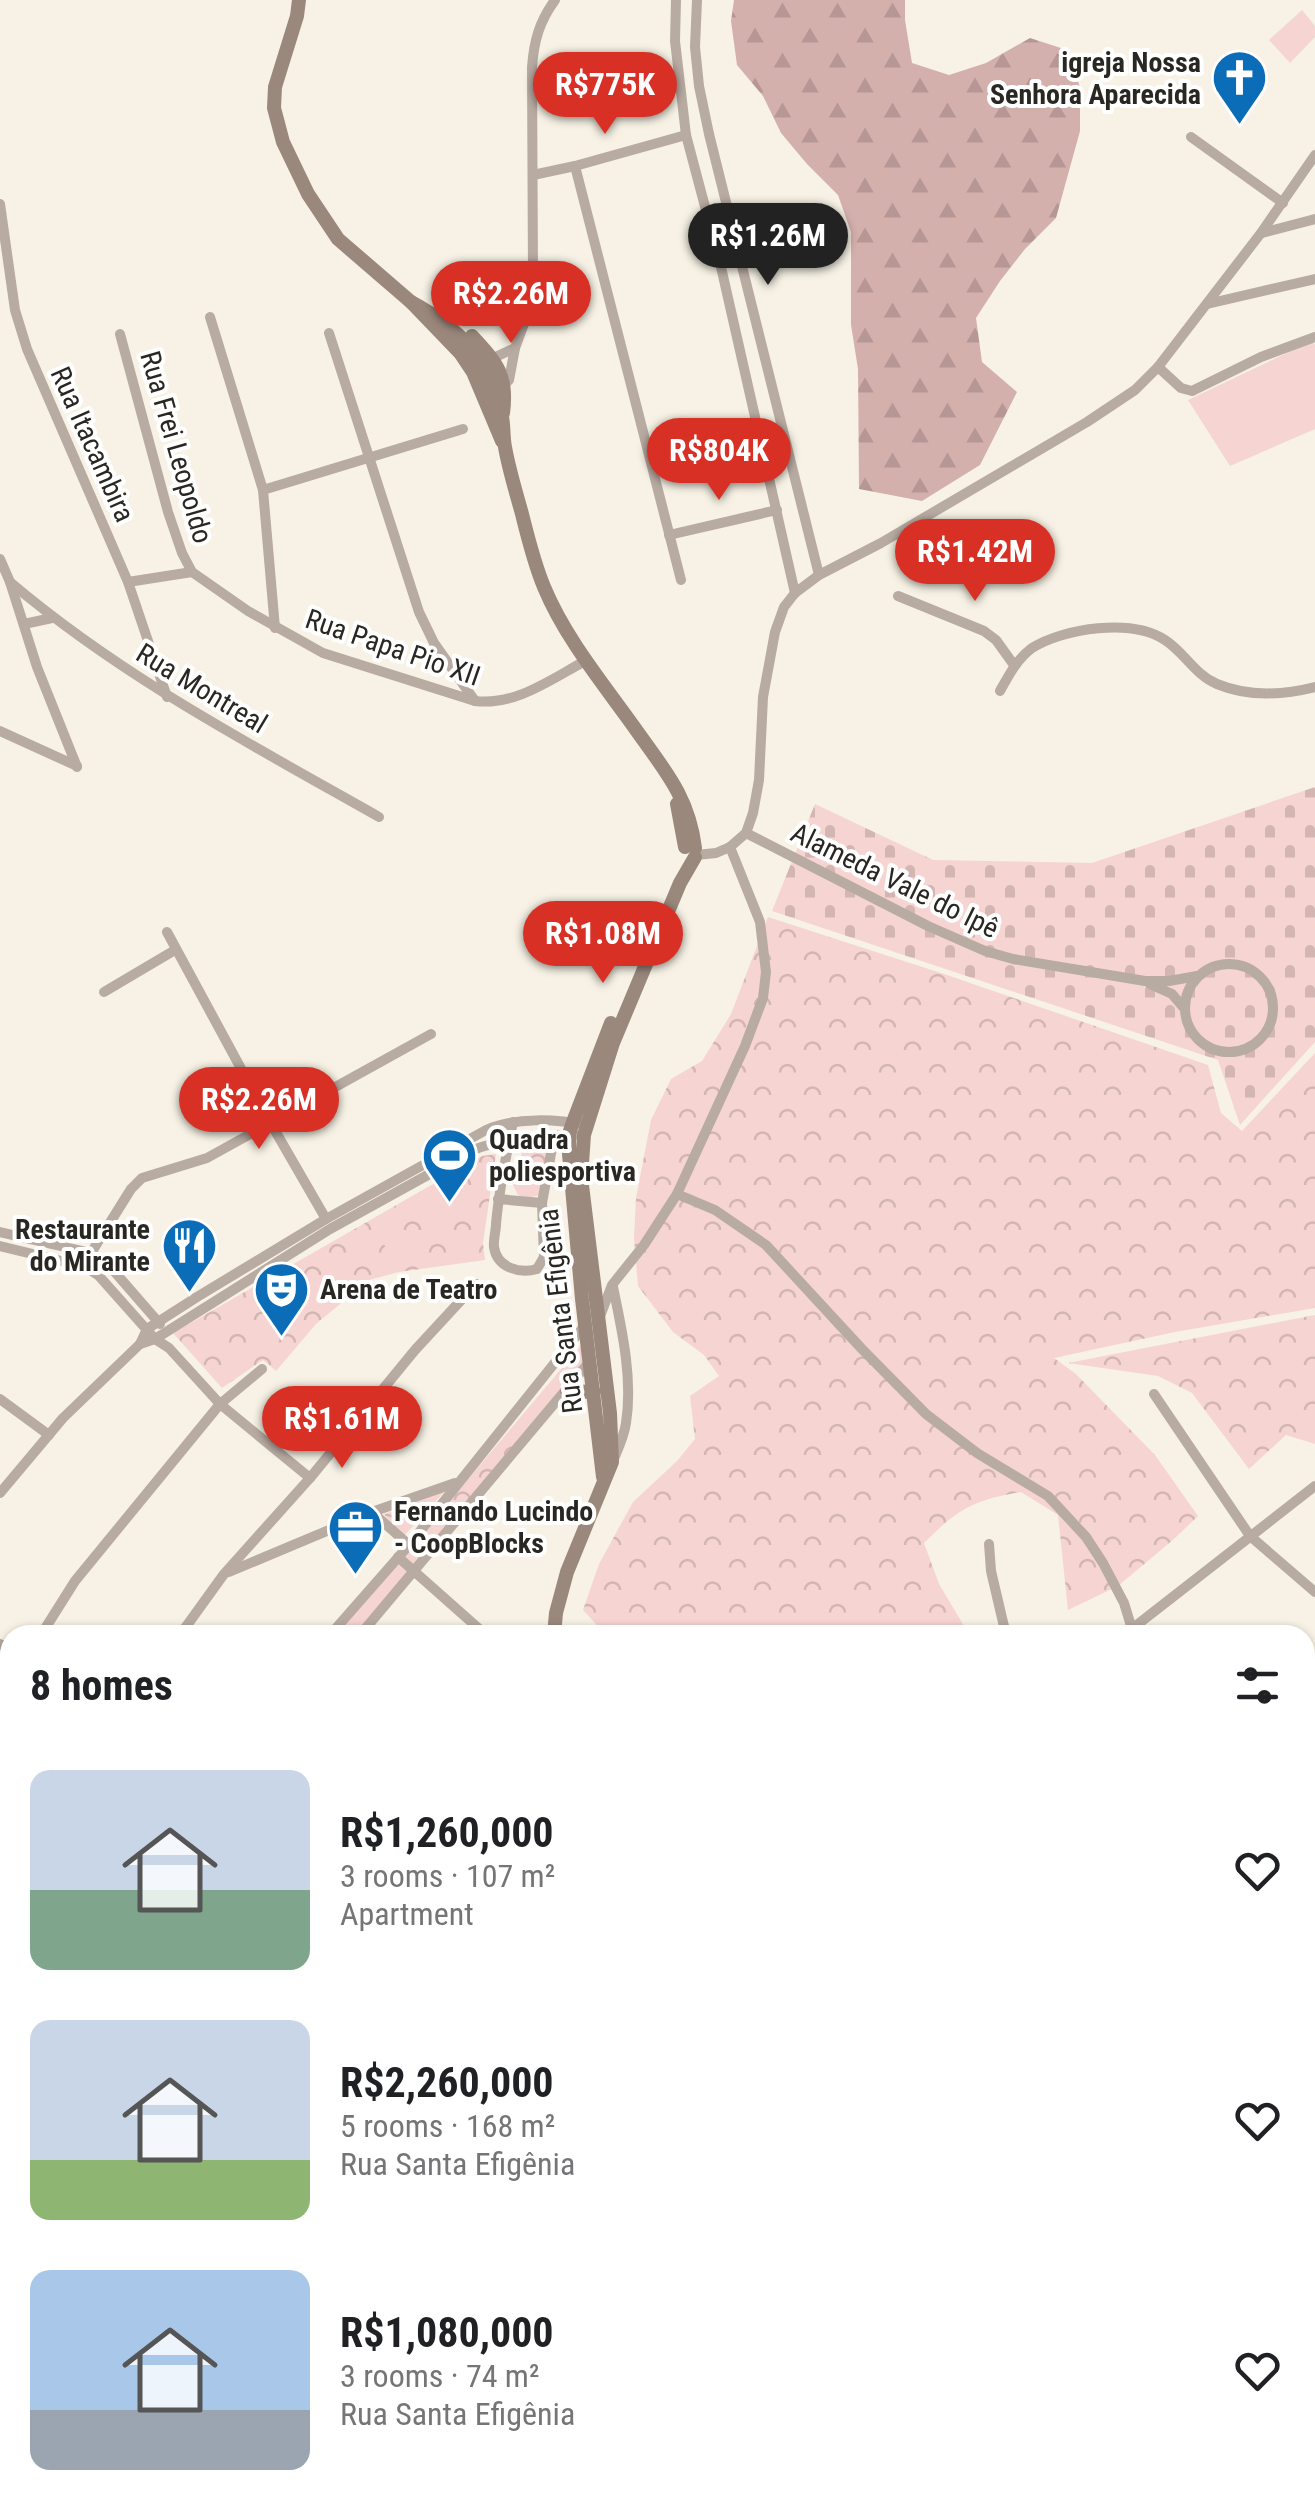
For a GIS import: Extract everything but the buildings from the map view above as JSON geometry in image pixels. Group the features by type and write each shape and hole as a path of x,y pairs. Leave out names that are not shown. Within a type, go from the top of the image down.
{"main road":[{"path":"299,0 275,87 274,108 282,142 308,194 338,239 411,302 461,354 483,365 498,366 495,429 504,444"},
{"path":"411,302 440,318 466,341 483,365 503,419 504,444 541,581 586,660 660,762 693,852"},
{"name":"Rua Santa Efigênia","path":"604,1483 591,1360 592,1322 569,1171 573,1131 602,1044 693,852"},
{"name":"Rua Santa Efigênia","path":"555,1625 568,1572 612,1462 601,1346 592,1322"},
{"path":"567,1390 594,1392"}],"street":[{"path":"494,389 512,372 515,348 532,295 532,67 534,42 542,18 555,0"},
{"path":"676,0 675,41 686,135 721,266 795,593"},
{"path":"698,0 698,86 819,576"},
{"path":"533,175 686,135"},
{"path":"1192,137 1283,203"},
{"path":"693,852 716,854 746,833 759,780 763,697 775,632 784,607 795,593 1135,390 1158,367 1311,167 1315,155"},
{"path":"575,166 682,580"},
{"name":"Rua Itacambira","path":"0,204 16,310 27,349 128,582 167,696"},
{"path":"1260,233 1315,219"},
{"path":"721,266 740,262"},
{"path":"1206,304 1315,279"},
{"path":"210,317 263,490 275,628"},
{"path":"329,332 419,612 434,643 475,701"},
{"name":"Rua Frei Leopoldo","path":"120,334 168,512 192,572"},
{"path":"1158,367 1181,388 1192,391 1261,357 1315,337"},
{"path":"483,365 515,348"},
{"path":"263,490 463,429"},
{"path":"670,535 777,510"},
{"path":"782,533 807,527"},
{"path":"0,559 37,667 78,767 0,731"},
{"path":"128,582 192,572"},
{"name":"Rua Papa Pio XII","path":"192,572 248,612 323,653 475,701 494,704 511,700 586,660"},
{"name":"Rua Montreal","path":"10,582 52,618 167,696 380,817"},
{"path":"898,596 984,631 996,640 1014,665"},
{"path":"24,624 52,618"},
{"path":"1000,691 1014,665 1029,650 1068,634 1129,627 1166,640 1196,670 1234,690 1256,694 1315,687"},
{"name":"Alameda Vale do Ipê","path":"746,833 984,951 1145,981 1197,976"},
{"path":"339,1625 592,1322 612,1285 676,1194 745,1046 765,983 760,922 730,847"},
{"path":"167,932 326,1219"},
{"path":"104,992 175,950"},
{"path":"1229,963 1246,966 1261,976 1271,991 1274,1008 1271,1025 1261,1040 1229,1053 1197,1040 1187,1025 1184,1008 1187,991 1197,976 1212,966 1229,963"},
{"name":"Alameda Vale do Ipê","path":"1145,981 1172,994 1184,1008"},
{"path":"86,1267 131,1189 142,1178 207,1158 431,1034"},
{"path":"140,1344 155,1339 162,1327 326,1219 468,1139 512,1122 573,1131"},
{"path":"512,1122 494,1248 498,1260 524,1273 537,1269 544,1258 542,1203 573,1131"},
{"path":"147,1329 162,1327 473,1150 573,1131"},
{"path":"676,1194 715,1210 766,1244 926,1414 977,1453 1048,1496 1086,1537 1103,1563 1124,1603 1129,1625"},
{"path":"498,1199 542,1203"},
{"path":"0,1232 92,1254 113,1270 162,1327 169,1348"},
{"path":"0,1246 86,1267 109,1284 155,1339 169,1348 220,1404 310,1478"},
{"path":"187,1625 224,1574 476,1284"},
{"path":"612,1285 624,1353 628,1407 622,1439 612,1462"},
{"path":"0,1493 63,1418 140,1344 147,1329"},
{"path":"368,1625 601,1346"},
{"path":"47,1625 76,1581 220,1404 262,1369"},
{"path":"1154,1394 1250,1536 1315,1592"},
{"path":"0,1399 49,1435"},
{"path":"224,1574 372,1512 459,1482"},
{"path":"1141,1625 1315,1486"},
{"path":"372,1512 409,1544"},
{"path":"989,1544 1004,1625"},
{"path":"398,1557 475,1625"}],"green space":[{"path":"734,0 905,0 912,63 949,75 986,63 1030,38 1067,50 1080,87 1080,131 1056,218 1025,249 976,318 982,362 1017,392 980,465 922,501 859,489 851,232 838,195 781,133 763,96 737,65 731,21"},
{"path":"1302,10 1315,26 1315,37 1290,63 1269,40"},
{"path":"1311,338 1315,345 1315,429 1230,466 1188,400"},
{"path":"1315,787 1315,1042 1240,1125 1218,1060 772,911 815,804 933,860 1092,863"},
{"path":"768,917 1208,1065 1221,1113 1242,1131 1315,1053 1315,1308 1054,1358 1076,1374 1155,1455 1198,1516 1118,1586 1068,1610 1058,1515 1021,1492 967,1508 924,1543 939,1584 963,1625 597,1625 583,1610 599,1564 633,1502 695,1439 690,1396 719,1376 704,1355 673,1332 638,1286 634,1239 636,1198 651,1120 671,1079 702,1061 731,1014"},
{"path":"523,1150 550,1150 538,1196 518,1195 512,1183"},
{"path":"496,1154 483,1243 485,1260 369,1280 316,1324 276,1371 263,1360 222,1388 173,1333 482,1156"},
{"name":"Quadra poliesportiva","path":"465,1179 479,1205 436,1229 421,1203"},
{"path":"394,1216 412,1249 393,1260 374,1227"},
{"path":"1315,1315 1315,1444 1286,1435 1249,1469 1192,1393 1158,1376 1068,1363"},
{"path":"584,1342 586,1358 416,1567 403,1556"},
{"path":"445,1491 403,1537 384,1514"},
{"path":"397,1558 409,1569 366,1625 342,1625"}],"place":[{"name":"igreja Nossa Senhora Aparecida","path":"1240,127"},
{"name":"Quadra poliesportiva","path":"450,1204"},
{"name":"Restaurante do Mirante","path":"189,1294"},
{"name":"Arena de Teatro","path":"281,1338"},
{"name":"Fernando Lucindo - CoopBlocks","path":"355,1576"}]}
